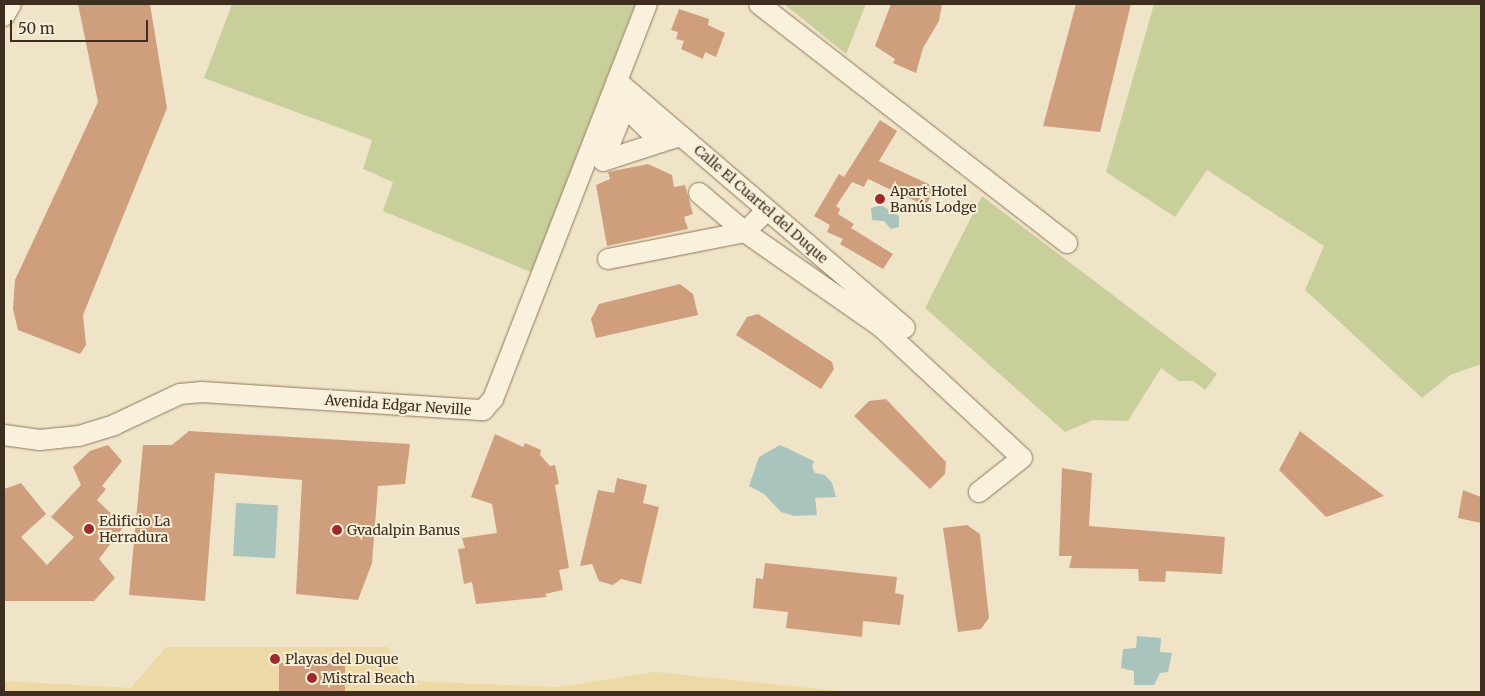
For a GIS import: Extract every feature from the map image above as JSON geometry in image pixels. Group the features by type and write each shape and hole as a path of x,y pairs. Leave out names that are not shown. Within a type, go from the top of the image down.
{"street":[{"path":"4,16 11,4"},
{"name":"Avenida Edgar Neville","path":"4,435 40,440 79,436 114,425 180,394 194,392 468,411 483,410 496,393 647,4"},
{"path":"760,4 1067,243"},
{"name":"Calle El Cuartel del Duque","path":"616,80 905,328"},
{"path":"661,142 681,136"},
{"path":"700,193 746,232 881,327 1022,458 979,492"},
{"path":"608,259 746,232 767,210"}],"green space":[{"path":"232,4 635,4 531,272 383,211 393,182 363,169 372,140 204,78"},
{"path":"784,4 866,4 846,54"},
{"path":"1154,4 1481,4 1481,364 1450,375 1422,398 1305,290 1324,246 1207,170 1175,217 1106,172"},
{"path":"982,196 1217,374 1205,390 1193,381 1179,381 1161,368 1128,421 1093,420 1065,432 925,308"}],"sand":[{"name":"Playas del Duque","path":"166,647 388,647 405,680 435,682 559,687 654,672 851,692 4,692 4,681 131,688"}],"water":[{"path":"881,205 899,216 899,227 891,229 884,221 872,220 871,208"},
{"path":"780,445 814,461 812,466 815,473 825,475 832,483 836,497 815,498 817,515 794,516 781,512 764,494 749,486 759,457"},
{"path":"236,503 278,505 275,558 233,556"},
{"path":"1137,636 1161,638 1160,652 1172,653 1168,672 1160,673 1154,685 1134,685 1134,671 1121,668 1123,649 1136,648"}],"building":[{"path":"78,4 150,4 167,108 83,315 86,345 80,354 18,330 13,309 15,280 98,102"},
{"path":"891,4 942,4 939,21 923,48 916,73 893,63 895,59 875,46"},
{"path":"1076,4 1131,4 1100,132 1043,126"},
{"path":"679,9 709,19 708,25 725,33 716,57 705,52 703,59 681,49 684,41 676,39 678,32 671,30"},
{"path":"880,120 897,131 879,161 935,187 926,206 868,179 864,187 852,182 836,206 840,209 838,214 854,224 851,228 893,254 883,269 840,244 843,239 827,232 830,225 814,216 839,174 844,177"},
{"path":"648,164 672,175 674,187 685,185 693,214 684,217 688,229 607,246 596,185 610,179 608,172"},
{"path":"680,284 693,294 698,315 596,338 591,319 599,304"},
{"path":"758,314 832,362 834,369 821,389 736,335 747,317"},
{"path":"886,399 946,462 945,474 930,489 854,416 869,401"},
{"name":"Gvadalpin Banus","path":"189,431 410,444 405,484 378,486 372,563 358,600 296,594 302,480 215,473 205,601 129,595 143,445 172,445"},
{"path":"1300,431 1384,496 1326,517 1279,470"},
{"path":"495,434 523,447 525,443 541,450 540,455 550,466 555,465 559,484 555,485 569,568 559,570 563,590 545,594 547,597 476,604 472,582 464,584 458,549 465,548 462,538 497,533 492,504 471,497"},
{"name":"Edificio La Herradura","path":"108,445 122,461 102,486 106,489 97,500 124,526 99,559 115,578 94,601 4,601 4,489 21,483 46,514 21,537 47,565 74,537 51,517 81,485 73,467 90,451"},
{"path":"1062,468 1092,473 1089,526 1225,537 1222,574 1166,571 1165,582 1139,581 1138,569 1069,568 1072,556 1059,556"},
{"path":"617,478 647,485 643,503 659,507 641,584 621,579 613,585 599,581 592,564 580,566 598,490 614,493"},
{"path":"1463,490 1481,497 1481,523 1458,518"},
{"path":"967,525 980,534 989,618 981,629 958,632 943,528"},
{"path":"765,563 897,577 895,593 904,595 900,625 863,621 862,637 786,628 788,612 753,608 756,578 763,579"},
{"name":"Mistral Beach","path":"279,663 345,663 345,692 279,692"}],"place":[{"name":"Apart Hotel Banús Lodge","path":"880,199"},
{"name":"Edificio La Herradura","path":"89,529"},
{"name":"Gvadalpin Banus","path":"337,530"},
{"name":"Playas del Duque","path":"275,659"},
{"name":"Mistral Beach","path":"312,678"}]}
